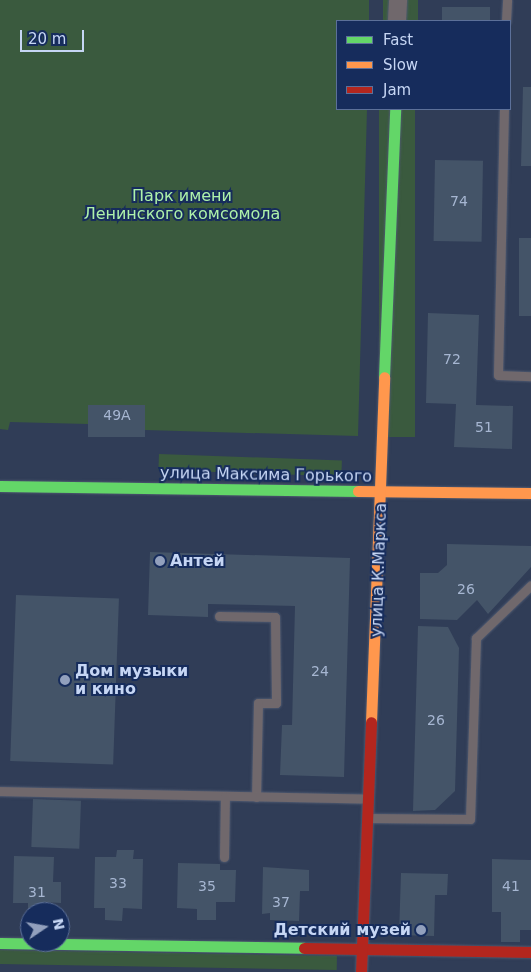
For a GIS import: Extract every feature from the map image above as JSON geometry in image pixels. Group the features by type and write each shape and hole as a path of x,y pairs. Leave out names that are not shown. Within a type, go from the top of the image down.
{"street":[{"path":"397,20 398,0"},
{"name":"улица К.Маркса","path":"361,972 371,799 395,110"},
{"name":"улица Максима Горького","path":"0,486 382,494 531,493"},
{"path":"0,943 531,952"}],"lane":[{"path":"506,20 507,0"},
{"path":"504,110 498,375 531,376"},
{"path":"370,818 470,819 476,638 531,586"},
{"path":"220,616 275,618 276,703 258,703 256,797"},
{"path":"0,791 371,799"},
{"path":"224,857 225,796"}],"green space":[{"name":"Парк имени Ленинского комсомола","path":"0,0 369,0 369,20 336,20 336,110 367,110 358,436 145,430 145,405 89,405 88,424 10,422 8,430 0,429"},
{"path":"383,0 418,0 418,20 383,20"},
{"path":"379,110 415,110 415,437 379,437"},
{"path":"159,454 342,460 341,476 158,470"},
{"path":"0,950 20,950 20,952 337,956 337,970 0,964"}],"building":[{"path":"442,7 490,7 490,20 442,20"},
{"path":"523,87 531,87 531,166 521,166"},
{"path":"435,160 483,161 482,242 434,241"},
{"path":"519,238 531,238 531,316 519,316"},
{"path":"428,313 479,315 476,405 513,406 512,449 454,447 456,404 426,403"},
{"path":"88,405 145,405 145,437 88,437"},
{"path":"447,544 531,546 531,567 488,614 477,600 457,620 420,619 420,573 438,573 447,565"},
{"path":"150,552 350,558 344,777 280,775 282,725 292,725 295,606 208,604 208,617 148,615"},
{"name":"Дом музыки и кино","path":"16,595 119,599 113,764 10,761"},
{"path":"418,626 448,627 459,648 455,791 435,810 413,811"},
{"path":"33,799 81,801 79,849 31,847"},
{"path":"117,850 134,850 133,859 143,859 142,909 123,908 122,921 105,920 105,908 94,908 95,857 116,857"},
{"path":"14,856 54,857 53,882 61,882 61,902 13,903"},
{"path":"492,859 531,860 531,930 520,930 520,942 501,942 501,912 492,912"},
{"path":"178,863 220,864 220,870 236,870 235,902 216,902 216,920 197,920 197,909 177,908"},
{"path":"263,867 309,870 309,891 300,891 299,921 270,920 270,913 262,914"},
{"path":"401,873 448,874 447,895 435,895 434,936 399,935"}],"traffic: fast":[{"path":"384,377 395,110"},
{"path":"0,486 358,491"},
{"path":"0,943 304,948"}],"traffic: slow":[{"path":"371,722 384,377"},
{"path":"358,491 531,493"}],"traffic: jam":[{"path":"361,972 371,722"},
{"path":"304,948 531,952"}],"place":[{"name":"Антей","path":"160,561"},
{"name":"Дом музыки и кино","path":"65,680"},
{"name":"Детский музей","path":"421,930"}]}
